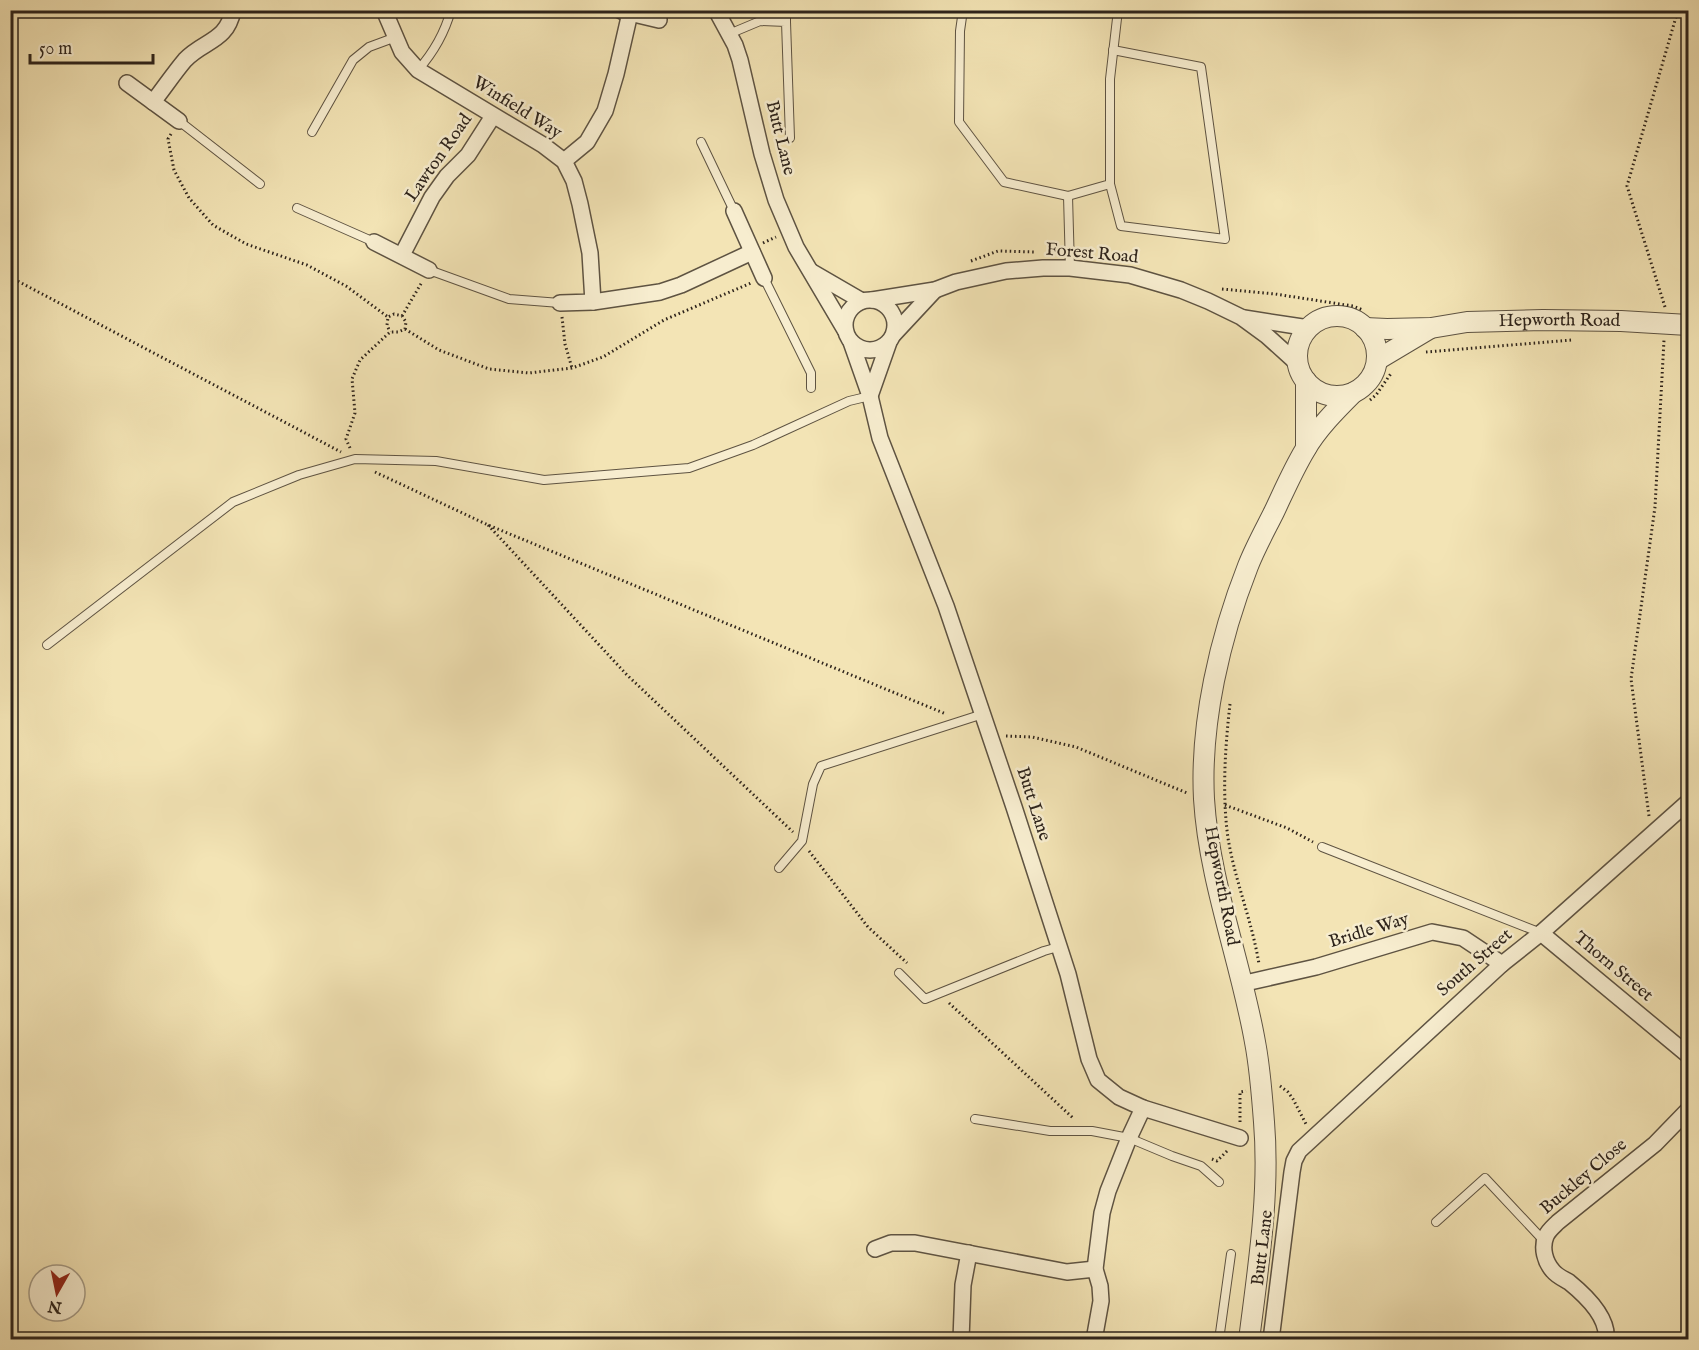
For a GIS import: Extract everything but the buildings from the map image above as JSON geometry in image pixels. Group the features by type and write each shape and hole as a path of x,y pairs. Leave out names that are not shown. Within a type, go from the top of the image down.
{"street":[{"path":"153,102 186,59 202,46 220,36 231,22 233,10"},
{"name":"Butt Lane","path":"716,10 740,60 762,154 776,200 795,247 812,272 848,336 870,396 879,438 946,606 1068,974 1089,1059 1098,1080 1119,1097 1143,1108 1240,1138"},
{"name":"Winfield Way","path":"385,11 402,52 418,70 543,145 564,161 574,181 590,252 593,302"},
{"path":"564,161 587,142 604,111 616,74 625,12 659,20"},
{"path":"127,83 178,122"},
{"name":"Lawton Road","path":"402,255 432,197 447,176 468,155 493,116"},
{"path":"734,211 764,278"},
{"path":"374,242 429,270"},
{"path":"561,303 593,302 660,292 681,285 752,252"},
{"name":"Forest Road","path":"867,300 935,290 956,282 1006,271 1070,268 1131,275 1180,290 1241,317 1266,336 1302,373"},
{"name":"Butt Lane","path":"812,272 867,300"},
{"name":"Forest Road","path":"891,338 935,290"},
{"path":"870,396 891,338 895,325 893,316 881,302 867,300 854,305 848,312 845,321 848,336 859,348 870,350 880,348 891,338"},
{"name":"Forest Road","path":"1241,317 1309,328"},
{"path":"1331,317 1368,321 1374,342 1385,364 1374,370 1362,387 1358,398 1323,393 1302,373 1297,354 1299,345 1309,328 1331,317"},
{"name":"Hepworth Road","path":"1368,321 1387,329 1431,328 1467,322 1543,320 1689,325"},
{"name":"Hepworth Road","path":"1385,364 1431,328"},
{"name":"Hepworth Road","path":"1302,373 1306,448"},
{"name":"Hepworth Road","path":"1249,1340 1265,1187 1264,1122 1255,1043 1213,858 1204,800 1207,731 1211,697 1223,638 1249,564 1306,448 1335,411 1358,398"},
{"name":"South Street","path":"1294,1161 1299,1151 1502,964 1541,933 1689,802"},
{"name":"Bridle Way","path":"1241,984 1316,967 1432,932 1463,938 1502,964"},
{"name":"Thorn Street","path":"1541,933 1689,1055"},
{"path":"1094,1340 1101,1301 1095,1269 1102,1213 1108,1191 1143,1108"},
{"name":"Buckley Close","path":"1606,1340 1605,1322 1570,1283 1554,1272 1545,1259 1543,1247 1546,1235 1558,1222 1655,1144 1689,1110"},
{"name":"Butt Lane","path":"1271,1340 1294,1161"},
{"path":"875,1249 891,1244 915,1243 1067,1272 1095,1269"},
{"path":"961,1340 963,1285 969,1253"}],"lane":[{"path":"418,70 434,49 452,10"},
{"path":"786,10 790,138"},
{"path":"963,10 960,31 959,122 1004,182 1068,196 1110,184"},
{"path":"1113,50 1201,67 1225,239 1121,226 1110,184 1110,79 1113,50 1118,10"},
{"path":"729,34 760,21 786,22"},
{"path":"312,132 353,60 369,47 396,38"},
{"path":"178,122 260,184"},
{"path":"700,142 734,211"},
{"path":"1068,196 1070,268"},
{"path":"297,208 374,242"},
{"path":"429,270 509,299 561,303"},
{"path":"764,278 811,373 811,388"},
{"path":"47,645 233,502 299,475 355,459 436,461 544,480 689,468 753,445 849,400 870,396"},
{"path":"779,868 802,841 813,784 821,766 983,714"},
{"path":"1322,847 1541,933"},
{"path":"899,973 925,999 1058,947"},
{"path":"975,1119 1050,1131 1092,1131 1129,1138 1202,1166 1219,1182"},
{"path":"1436,1222 1485,1178 1545,1242"},
{"path":"1219,1340 1231,1254"}],"path":[{"path":"1665,309 1627,186 1678,10"},
{"path":"178,122 168,139 174,170 189,198 213,225 246,244 307,265 346,286 388,317"},
{"path":"968,262 998,251 1044,252"},
{"path":"402,316 429,270"},
{"path":"10,277 355,459 371,470 488,525 962,720"},
{"path":"405,329 439,350 489,369 529,373 572,368 603,357 664,320 764,278"},
{"path":"1212,288 1275,294 1353,306 1368,321"},
{"path":"561,303 565,344 572,368"},
{"path":"388,317 394,314 402,316 406,322 405,329"},
{"path":"388,317 387,325 390,332"},
{"path":"355,459 346,439 355,413 352,379 360,360 390,332 405,329"},
{"path":"1652,836 1631,679 1655,507 1664,338"},
{"path":"1419,353 1580,339"},
{"path":"1664,343 1672,343"},
{"path":"1358,398 1376,395 1385,364"},
{"path":"488,525 627,675 802,841 868,927 907,964"},
{"path":"1230,700 1225,758 1226,806 1231,849 1258,954"},
{"path":"1001,736 1032,737 1076,747 1204,800 1287,828 1322,847"},
{"path":"939,993 1072,1118 1082,1120"},
{"path":"1278,1075 1280,1087 1293,1099 1307,1128"},
{"path":"1206,1157 1217,1161 1240,1138 1240,1092"}]}
